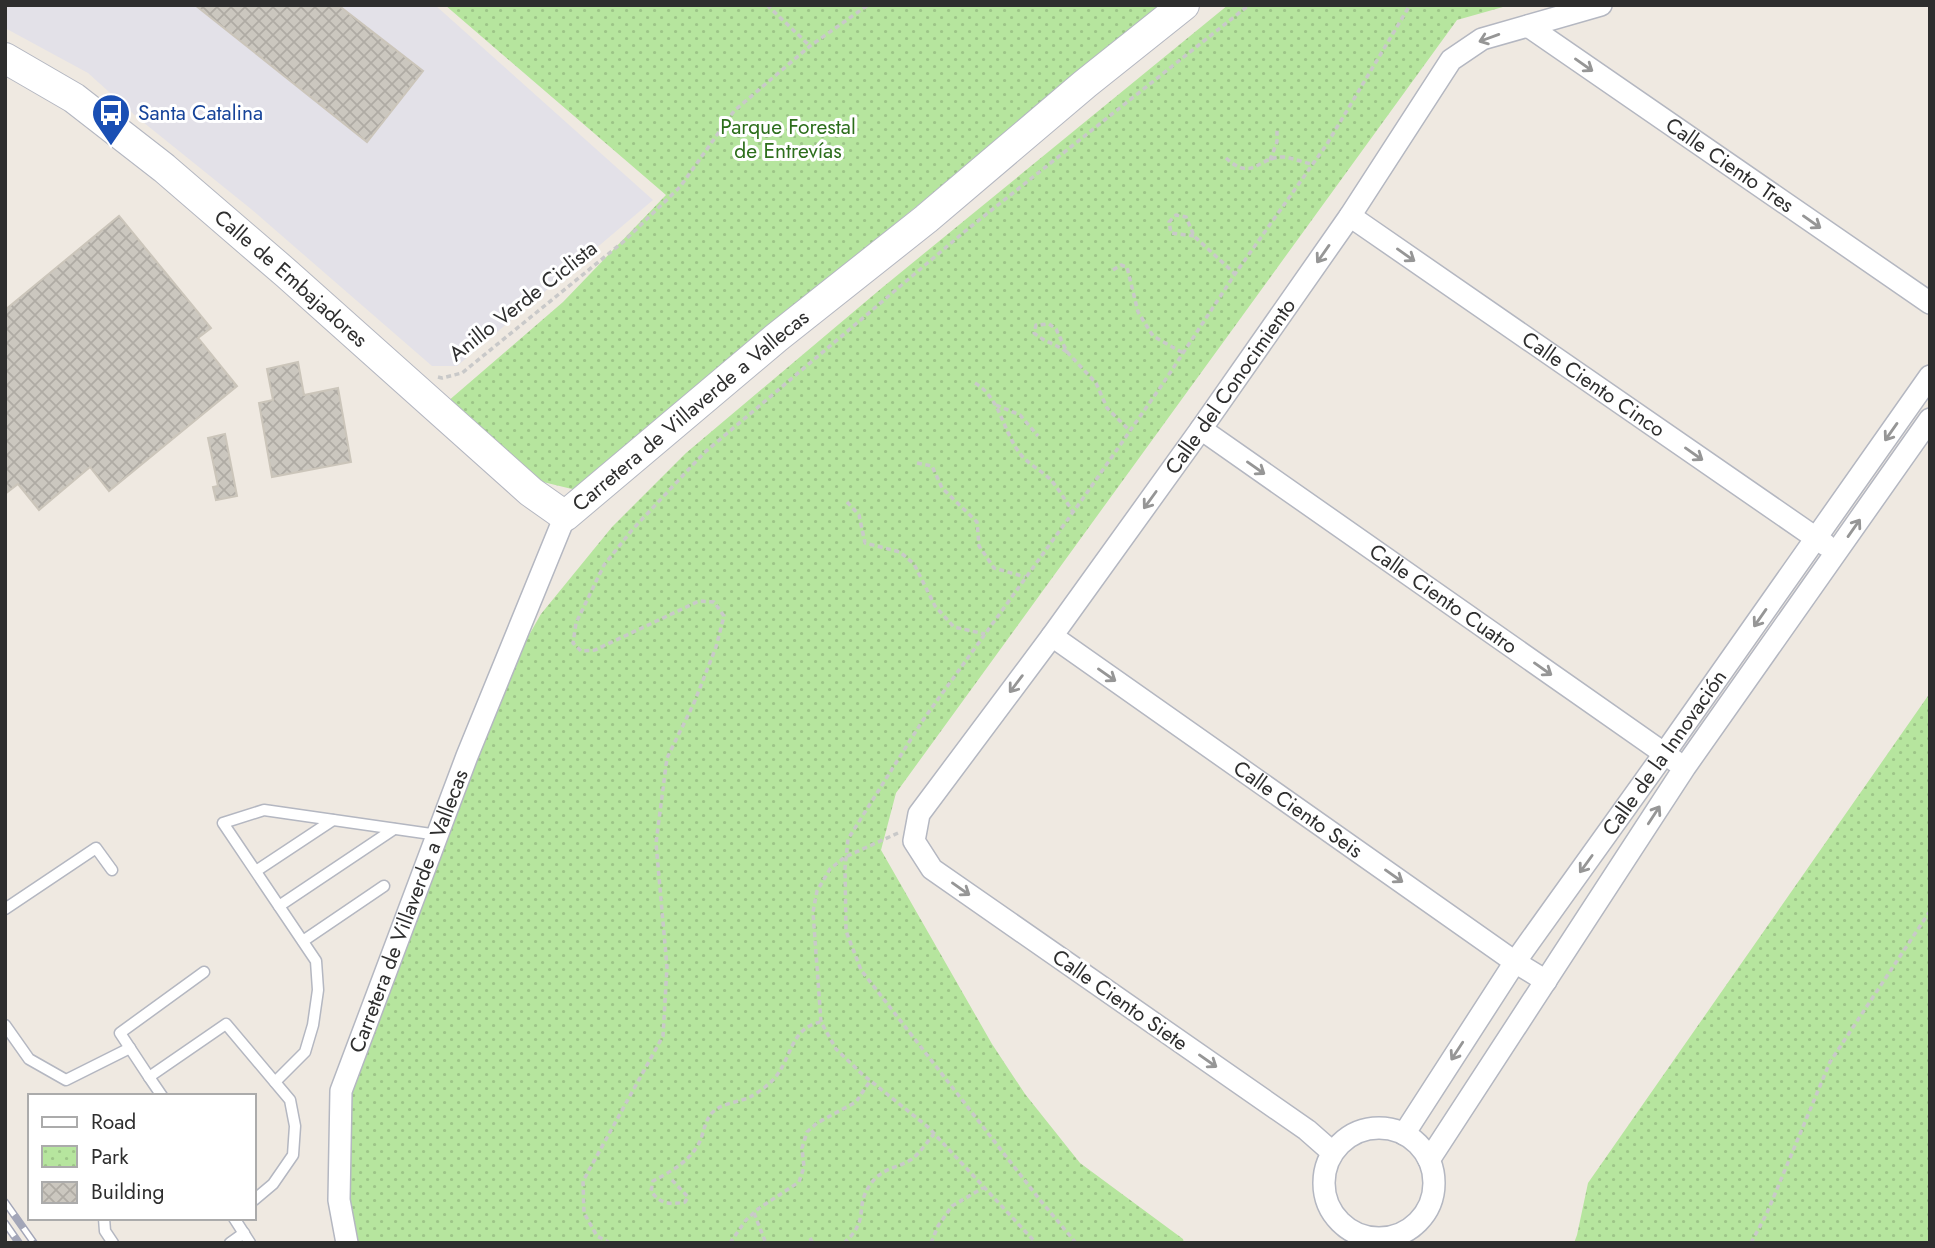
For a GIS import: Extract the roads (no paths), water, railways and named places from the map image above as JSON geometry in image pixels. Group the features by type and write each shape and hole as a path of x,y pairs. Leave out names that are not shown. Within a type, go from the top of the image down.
{"main road":[{"name":"Carretera de Villaverde a Vallecas","path":"565,516 776,338 926,219 1085,84 1184,5"},
{"name":"Calle de Embajadores","path":"5,58 74,98 163,168 287,274 531,492 565,516"}],"street":[{"name":"Calle del Conocimiento","path":"915,834 919,814 1052,636 1200,429 1350,216 1451,60 1482,39 1601,5"},
{"name":"Calle Ciento Tres","path":"1528,26 1930,303"},
{"name":"Calle Ciento Cinco","path":"1350,216 1837,552"},
{"name":"Calle de la Innovación","path":"1404,1134 1515,962 1930,376"},
{"name":"Calle de la Innovación","path":"1429,1160 1685,767 1930,419"},
{"name":"Calle Ciento Cuatro","path":"1200,429 1685,767"},
{"name":"Carretera de Villaverde a Vallecas","path":"347,1243 339,1199 341,1091 467,756 565,516"},
{"name":"Calle Ciento Seis","path":"1052,636 1515,962 1546,981"},
{"name":"Calle Ciento Siete","path":"915,834 932,869 1307,1130 1332,1152"},
{"path":"1385,1128 1404,1134 1419,1145 1429,1160 1434,1178 1433,1197 1425,1214 1412,1228 1394,1236 1375,1239 1357,1234 1341,1224 1329,1209 1324,1190 1324,1171 1332,1152 1346,1138 1365,1129 1385,1128"}],"lane":[{"path":"275,1082 305,1052 313,1025 318,990 316,961 223,823 264,810 438,835"},
{"path":"256,872 333,820"},
{"path":"279,906 394,829"},
{"path":"5,909 96,848 112,870"},
{"path":"303,941 384,886"},
{"path":"161,1094 120,1033 204,972"},
{"path":"149,1077 226,1024 290,1100 295,1126 293,1155 273,1184 256,1198"},
{"path":"5,1025 29,1059 66,1080 130,1048"},
{"path":"104,1220 105,1231 113,1243"},
{"path":"230,1243 247,1238 235,1220"}],"railway":[{"path":"5,1202 34,1243"},
{"path":"5,1223 19,1243"}],"place":[{"name":"Santa Catalina","path":"111,147"}],"park label":[{"name":"Parque Forestal de Entrevías","path":"788,139"}]}
